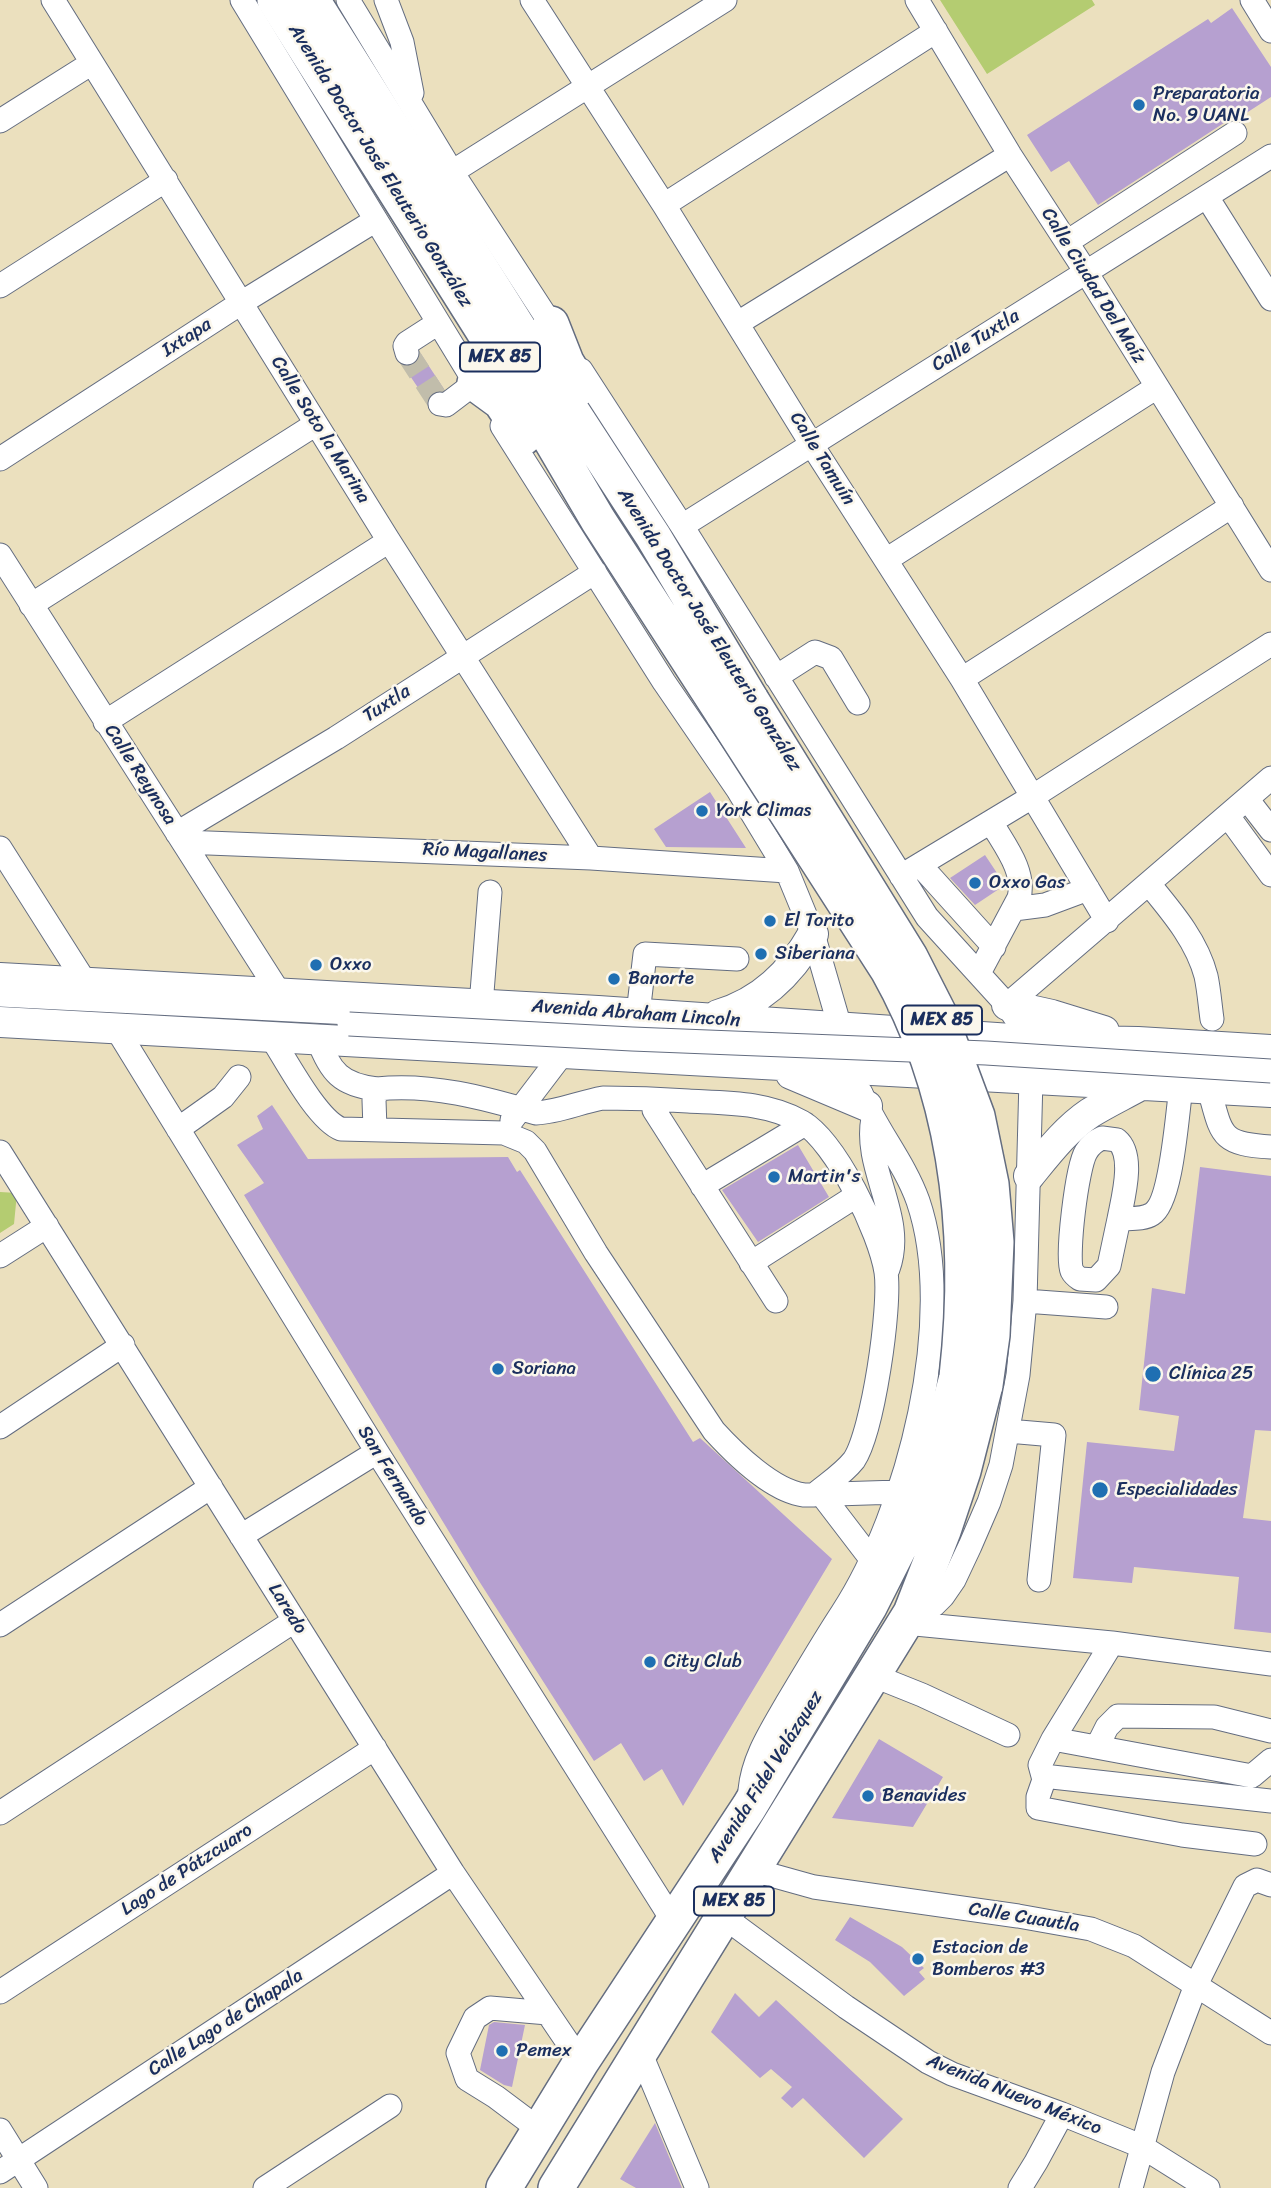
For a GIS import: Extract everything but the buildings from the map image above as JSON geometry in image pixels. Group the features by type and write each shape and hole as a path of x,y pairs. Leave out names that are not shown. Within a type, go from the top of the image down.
{"highway":[{"name":"Avenida Doctor José Eleuterio González","path":"275,0 534,411 598,520 750,697"},
{"name":"Avenida Doctor José Eleuterio González","path":"312,0 532,350 667,531 904,998 928,1055 941,1097 959,1198 971,1381"},
{"path":"551,324 566,362 650,506 653,517 667,531"},
{"path":"475,383 501,402 568,500 598,520"},
{"name":"Avenida Fidel Velázquez","path":"556,2188 908,1618 943,1531 963,1471 971,1381"},
{"name":"Avenida Fidel Velázquez","path":"504,2188 581,2062 749,1807 842,1654 915,1516 971,1381"}],"main road":[{"path":"707,1019 737,1010 769,989 801,955 813,934"},
{"name":"Avenida Abraham Lincoln","path":"0,978 598,1011 1026,1040 1138,1042 1271,1050"},
{"path":"1007,1005 1052,1015 1138,1042"},
{"path":"572,1053 598,1041 601,1024 598,1011"},
{"path":"637,1057 625,1041 624,1034 638,1014"},
{"path":"0,1022 1271,1092"},
{"path":"768,1064 870,1112"},
{"path":"1029,1176 1059,1140 1089,1113 1139,1086"}],"street":[{"name":"Calle Soto la Marina","path":"52,0 389,541 591,858"},
{"path":"242,0 475,383 664,682 738,790 787,871 813,934 852,1070 870,1112 907,1175 918,1200 930,1259 931,1318 924,1382 899,1492 871,1559 762,1748 752,1773 749,1807"},
{"path":"348,0 452,172 551,324"},
{"path":"386,0 402,42 415,110"},
{"name":"Calle Tamuín","path":"532,0 589,86 961,679 1107,921"},
{"path":"452,172 725,0"},
{"name":"Calle Ciudad Del Maíz","path":"917,0 1010,155 1271,570"},
{"path":"1255,1 1271,31"},
{"path":"664,205 936,31"},
{"path":"0,121 92,63"},
{"path":"1067,242 1235,133"},
{"path":"738,323 1010,155"},
{"name":"Calle Tuxtla","path":"667,531 812,444 1271,156"},
{"path":"0,286 166,180"},
{"path":"1207,197 1271,299"},
{"name":"Ixtapa","path":"0,459 241,303 376,220"},
{"path":"408,353 405,346 407,343 438,323"},
{"path":"440,404 446,405 475,383"},
{"path":"886,560 1157,387"},
{"path":"31,605 316,424"},
{"path":"961,679 1232,506"},
{"path":"105,722 389,541"},
{"name":"Calle Reynosa","path":"0,555 280,994"},
{"name":"Tuxtla","path":"180,838 595,572"},
{"path":"910,871 1032,797 1271,644"},
{"path":"858,703 831,658 816,652 750,697 910,871 994,947"},
{"path":"1007,1005 1271,778"},
{"path":"1247,799 1271,830"},
{"path":"1228,816 1271,875"},
{"path":"979,973 1014,909 1023,886 1019,871 990,822"},
{"name":"Río Magallanes","path":"180,838 591,858 787,871"},
{"path":"0,848 85,982"},
{"path":"908,1618 934,1605 954,1580 989,1502 1008,1431 1018,1375 1025,1301 1031,1079 1023,1030 1007,1005 927,917 910,871"},
{"path":"1149,884 1181,924 1199,958 1206,975 1212,1019"},
{"path":"1014,909 1045,905 1088,889"},
{"path":"481,1005 490,892"},
{"path":"638,1014 645,954 737,959"},
{"path":"0,996 632,1039 986,1053 1271,1071"},
{"path":"0,1006 847,1035 1271,1063"},
{"name":"San Fernando","path":"116,1028 377,1452 673,1921"},
{"path":"271,1037 327,1122 341,1129 504,1133 526,1142 535,1151 596,1253 714,1431 779,1486 794,1494 899,1492"},
{"path":"318,1039 335,1074 353,1084 377,1089 413,1088 440,1091 472,1096 536,1113 547,1113 603,1098 764,1107 785,1113 805,1124 822,1139 834,1154 876,1236 886,1272 882,1348 866,1432 854,1459 818,1495"},
{"path":"504,1133 519,1108 572,1053"},
{"path":"178,1129 223,1097 239,1077"},
{"path":"1195,1088 1225,1136 1241,1145 1271,1147"},
{"path":"1119,1219 1137,1218 1153,1213 1164,1197 1195,1088"},
{"path":"375,1129 377,1089"},
{"path":"654,1110 776,1301"},
{"path":"870,1112 872,1151 893,1230 892,1257 886,1272"},
{"path":"702,1186 805,1124"},
{"path":"1102,1138 1117,1140 1125,1149 1127,1170 1119,1219 1106,1272 1096,1280 1080,1279 1071,1266 1073,1219 1080,1172 1087,1149 1102,1138"},
{"name":"Laredo","path":"0,1152 6,1172 47,1226 453,1873 581,2062"},
{"path":"751,1263 856,1196"},
{"path":"0,1256 47,1226"},
{"path":"1025,1301 1106,1307"},
{"path":"0,1427 122,1345"},
{"path":"1008,1431 1054,1435 1038,1580"},
{"path":"242,1536 377,1452"},
{"path":"0,1625 211,1488"},
{"path":"818,1495 871,1559"},
{"path":"908,1618 1271,1664"},
{"path":"0,1813 295,1621"},
{"path":"1112,1643 1053,1739 1040,1765 1041,1773 1045,1777 1271,1801"},
{"path":"872,1675 1008,1735"},
{"path":"1097,1747 1107,1727 1118,1716 1214,1717 1271,1731"},
{"path":"1053,1739 1252,1776 1271,1760"},
{"name":"Lago de Pátzcuaro","path":"0,1992 374,1748"},
{"path":"1045,1777 1038,1797 1038,1808 1182,1835 1255,1844"},
{"name":"Calle Cuautla","path":"753,1870 814,1887 1091,1929 1134,1946 1271,2033"},
{"name":"Calle Lago de Chapala","path":"9,2166 453,1873"},
{"path":"1131,2188 1163,2072 1195,1985 1241,1892 1260,1883"},
{"name":"Avenida Nuevo México","path":"724,1917 846,2007 928,2062 952,2074 1062,2113 1141,2146 1208,2188"},
{"path":"540,2130 496,2097 467,2080 458,2053 475,2018 490,2008 548,2014"},
{"path":"640,2052 697,2188"},
{"path":"265,2188 390,2106"},
{"path":"1020,2188 1062,2113"},
{"path":"0,2130 9,2166 36,2188"}],"green space":[{"path":"940,0 1092,0 1095,5 987,74"},
{"path":"0,1192 17,1193 14,1224 0,1233"}],"tunnel":[{"path":"407,353 440,404"}],"place":[{"name":"Preparatoria No. 9 UANL","path":"1139,105"},
{"name":"York Climas","path":"702,811"},
{"name":"Oxxo Gas","path":"975,883"},
{"name":"El Torito","path":"770,921"},
{"name":"Siberiana","path":"761,954"},
{"name":"Oxxo","path":"316,965"},
{"name":"Banorte","path":"614,979"},
{"name":"Martin's","path":"774,1177"},
{"name":"Soriana","path":"498,1369"},
{"name":"Clínica 25","path":"1153,1374"},
{"name":"Especialidades","path":"1100,1490"},
{"name":"City Club","path":"650,1662"},
{"name":"Benavides","path":"868,1796"},
{"name":"Estacion de Bomberos #3","path":"918,1959"},
{"name":"Pemex","path":"502,2051"}]}
